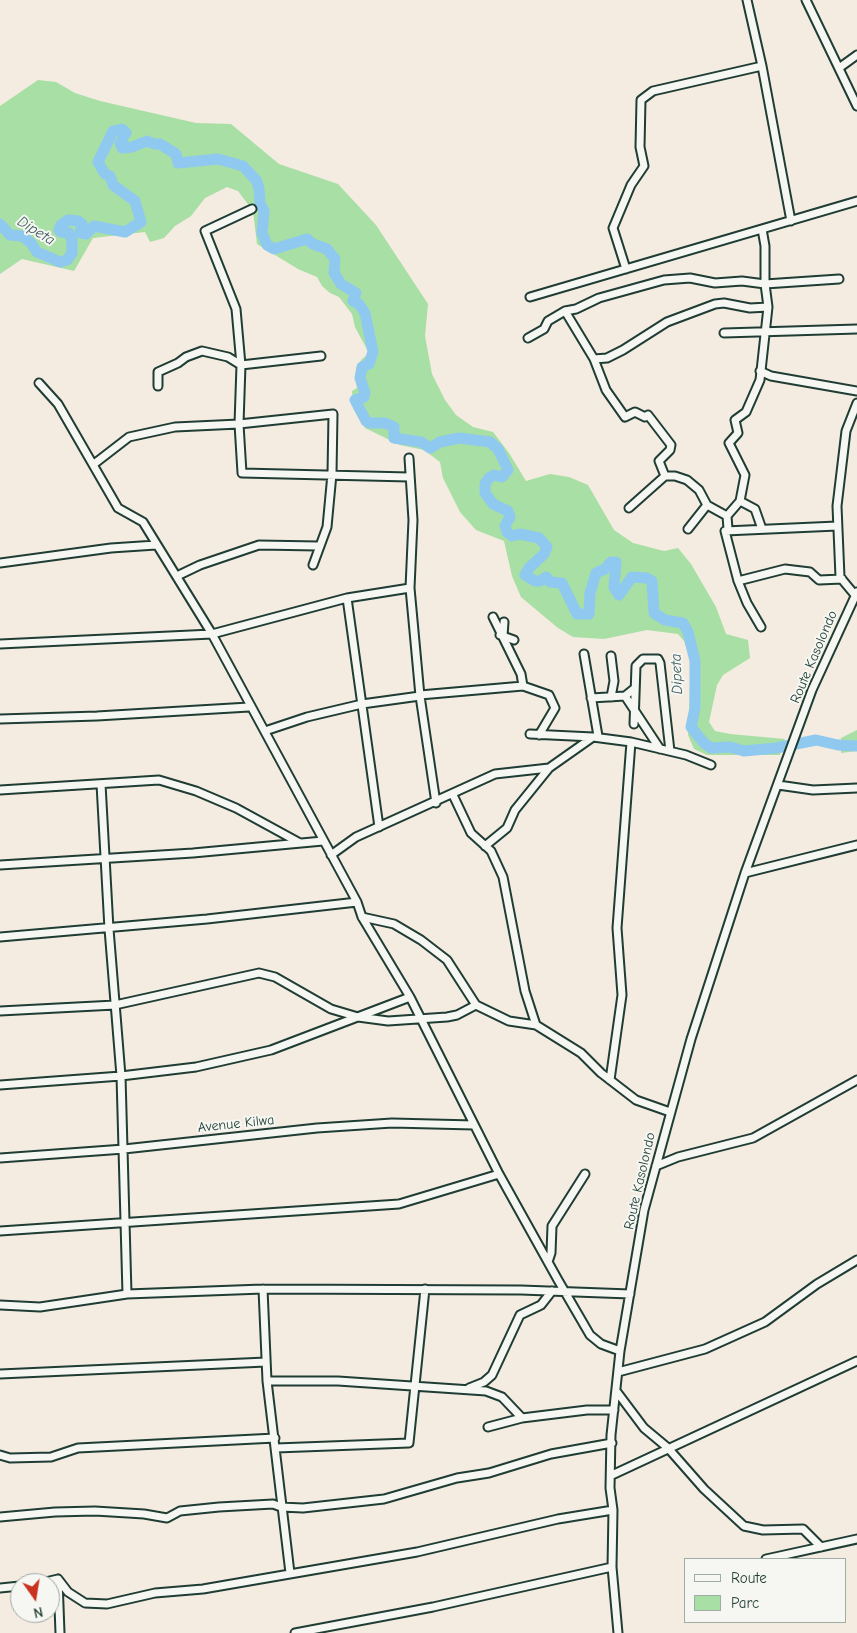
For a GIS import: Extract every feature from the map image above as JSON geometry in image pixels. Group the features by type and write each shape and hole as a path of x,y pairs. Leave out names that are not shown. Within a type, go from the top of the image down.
{"street":[{"path":"747,0 762,66 790,221"},
{"path":"806,0 857,106"},
{"path":"839,68 857,55"},
{"path":"626,269 612,228 631,185 644,166 640,147 641,100 654,91 762,66"},
{"path":"530,297 857,201"},
{"path":"252,209 205,231 236,309 241,365 239,424 242,473 409,477"},
{"path":"761,627 747,603 738,580 725,531 728,529 727,516 740,500 746,475 729,443 738,432 735,420 746,412 753,399 760,371 765,332 768,307 765,284 765,246 762,229"},
{"path":"528,338 544,329 548,321 565,311 576,309 599,298 664,280 690,278 716,283 742,281 765,284 839,279"},
{"path":"594,359 606,358 623,350 667,322 715,304 724,303 750,308 768,307"},
{"path":"565,311 594,359 606,390 625,417 635,412 645,417 648,416 671,445 670,450 658,461 664,476"},
{"path":"724,333 857,329"},
{"path":"158,386 158,372 178,364 186,356 202,351 228,356 241,365 321,356"},
{"path":"760,371 771,376 857,391"},
{"path":"39,383 58,404 118,508 143,522 212,634 249,707 265,731 330,855 357,902 362,917 410,997 499,1174 548,1262 590,1335 601,1344 620,1351"},
{"path":"856,593 840,577 837,506 846,431 857,403"},
{"path":"94,464 129,437 175,427 239,424 332,414 332,474 327,527 318,546 313,565"},
{"path":"409,458 413,520 410,588 420,695 436,803"},
{"path":"629,508 664,476 675,476 687,480 699,490 708,505 727,516"},
{"path":"740,500 755,509 762,529"},
{"path":"688,529 708,505"},
{"path":"728,529 837,526"},
{"path":"0,564 111,548 156,545"},
{"path":"176,576 200,565 259,546 318,546"},
{"path":"738,580 784,569 810,572 819,580 842,579"},
{"path":"0,644 212,634 347,598 410,588"},
{"name":"Route Kasolondo","path":"618,1633 612,1567 613,1510 610,1488 614,1410 620,1351 644,1210 670,1112 745,874 812,690 856,593"},
{"path":"347,598 380,827"},
{"path":"493,616 521,674 523,686"},
{"path":"502,636 504,622"},
{"path":"502,636 514,640"},
{"path":"584,654 596,737"},
{"path":"611,656 614,681 611,697"},
{"path":"634,724 636,666 644,659 658,659 670,751"},
{"path":"265,731 307,717 362,704 420,695 523,686 548,695 553,702 554,708 539,735"},
{"path":"591,698 625,696 635,688"},
{"path":"625,696 660,749"},
{"path":"0,719 97,716 249,707"},
{"path":"530,734 596,737 631,742 686,755 711,765"},
{"path":"485,846 507,828 515,810 549,768 596,737"},
{"path":"610,1080 622,995 616,928 631,742"},
{"path":"330,855 356,837 436,803 495,774 549,768"},
{"path":"0,790 159,780 236,808 300,843"},
{"path":"101,784 109,928 121,1076 127,1294"},
{"path":"778,785 813,790 857,788"},
{"path":"453,795 471,833 491,851 502,877 525,991 536,1025"},
{"path":"0,865 105,859 323,841"},
{"path":"745,874 857,845"},
{"path":"0,937 109,928 357,902"},
{"path":"362,917 394,924 421,940 447,960 476,1005 509,1021 536,1025 581,1053 610,1080 636,1100 670,1112"},
{"path":"0,1011 115,1005 259,973 275,977 332,1009 358,1017 388,1022 457,1015 476,1005"},
{"path":"0,1085 121,1076 196,1067 270,1050 410,997"},
{"path":"656,1166 678,1156 753,1138 857,1080"},
{"name":"Avenue Kilwa","path":"0,1158 124,1149 317,1128 392,1123 474,1125"},
{"path":"0,1231 124,1222 252,1216 399,1204 499,1174"},
{"path":"548,1262 551,1253 552,1226 585,1174"},
{"path":"618,1372 705,1349 766,1322 817,1284 857,1260"},
{"path":"0,1305 40,1307 127,1294 263,1289 425,1289 630,1294"},
{"path":"263,1289 267,1381 290,1573"},
{"path":"276,1448 409,1443 425,1289"},
{"path":"466,1389 484,1382 492,1375 520,1315 541,1305 552,1291"},
{"path":"612,1475 857,1361"},
{"path":"0,1374 266,1362"},
{"path":"267,1381 338,1381 486,1391 502,1397 522,1418"},
{"path":"617,1392 644,1428 668,1448 704,1489 744,1526 763,1530 803,1529 821,1547"},
{"path":"488,1427 522,1418 580,1411 614,1410"},
{"path":"0,1455 10,1458 52,1457 78,1448 275,1438"},
{"path":"0,1518 55,1512 95,1511 144,1514 167,1518 180,1511 219,1507 274,1504 281,1507 303,1508 384,1499 457,1478 489,1473 551,1454 612,1444"},
{"path":"60,1582 68,1592 85,1603 107,1604 155,1593 203,1589 417,1552 558,1519 613,1510"},
{"path":"771,1558 857,1539"},
{"path":"295,1633 433,1607 612,1567"}],"green space":[{"path":"38,80 56,82 75,93 100,101 196,123 231,124 279,164 338,184 376,225 428,304 425,336 432,374 445,400 456,415 473,427 493,432 509,453 526,481 550,474 569,477 588,485 614,530 633,543 664,551 678,548 691,564 716,607 726,634 748,640 750,658 723,675 717,685 709,722 715,731 785,739 780,755 707,755 694,749 688,735 691,662 684,641 678,634 647,630 604,639 573,637 558,628 521,597 512,576 504,541 476,530 460,512 443,478 440,462 424,450 400,445 365,428 353,408 352,391 357,388 355,375 361,360 369,353 355,327 352,314 339,297 330,293 322,286 317,277 298,269 257,244 253,211 238,191 227,187 205,198 191,216 175,226 164,238 150,242 145,232 93,238 74,271 22,259 0,274 0,106"},
{"path":"857,730 857,751 841,753 841,738"}],"waterway":[{"name":"Dipeta","path":"0,224 10,235 22,236 31,243 37,252 60,262 67,260 72,253 72,241 69,233 59,230 61,225 68,220 78,221 82,224 80,233 86,234 94,226 125,232 141,222 135,201 113,185 110,176 105,174 98,162 113,131 122,129 126,133 120,143 122,148 132,147 147,141 160,144 176,154 178,163 218,159 243,166 256,180 259,188 260,203 264,211 262,233 267,245 274,249 307,239 313,244 327,249 335,259 334,273 341,284 356,293 353,301 359,304 365,313 373,352 369,364 362,367 360,378 365,393 364,397 355,400 366,421 369,423 385,423 394,427 394,438 421,442 430,448 440,442 459,438 490,442 498,449 508,470 502,477 494,475 489,478 485,484 485,493 493,504 508,511 510,517 505,526 507,532 512,536 520,534 539,538 547,547 544,554 529,568 525,575 535,581 540,581 546,577 550,582 562,583 577,614 589,614 590,593 596,573 605,569 611,562 616,562 614,587 619,595 632,577 647,578 652,581 654,613 665,620 683,623 688,632 695,661 695,708 691,727 704,743 711,748 730,747 744,751 776,748 816,740 838,745 857,746"}]}
